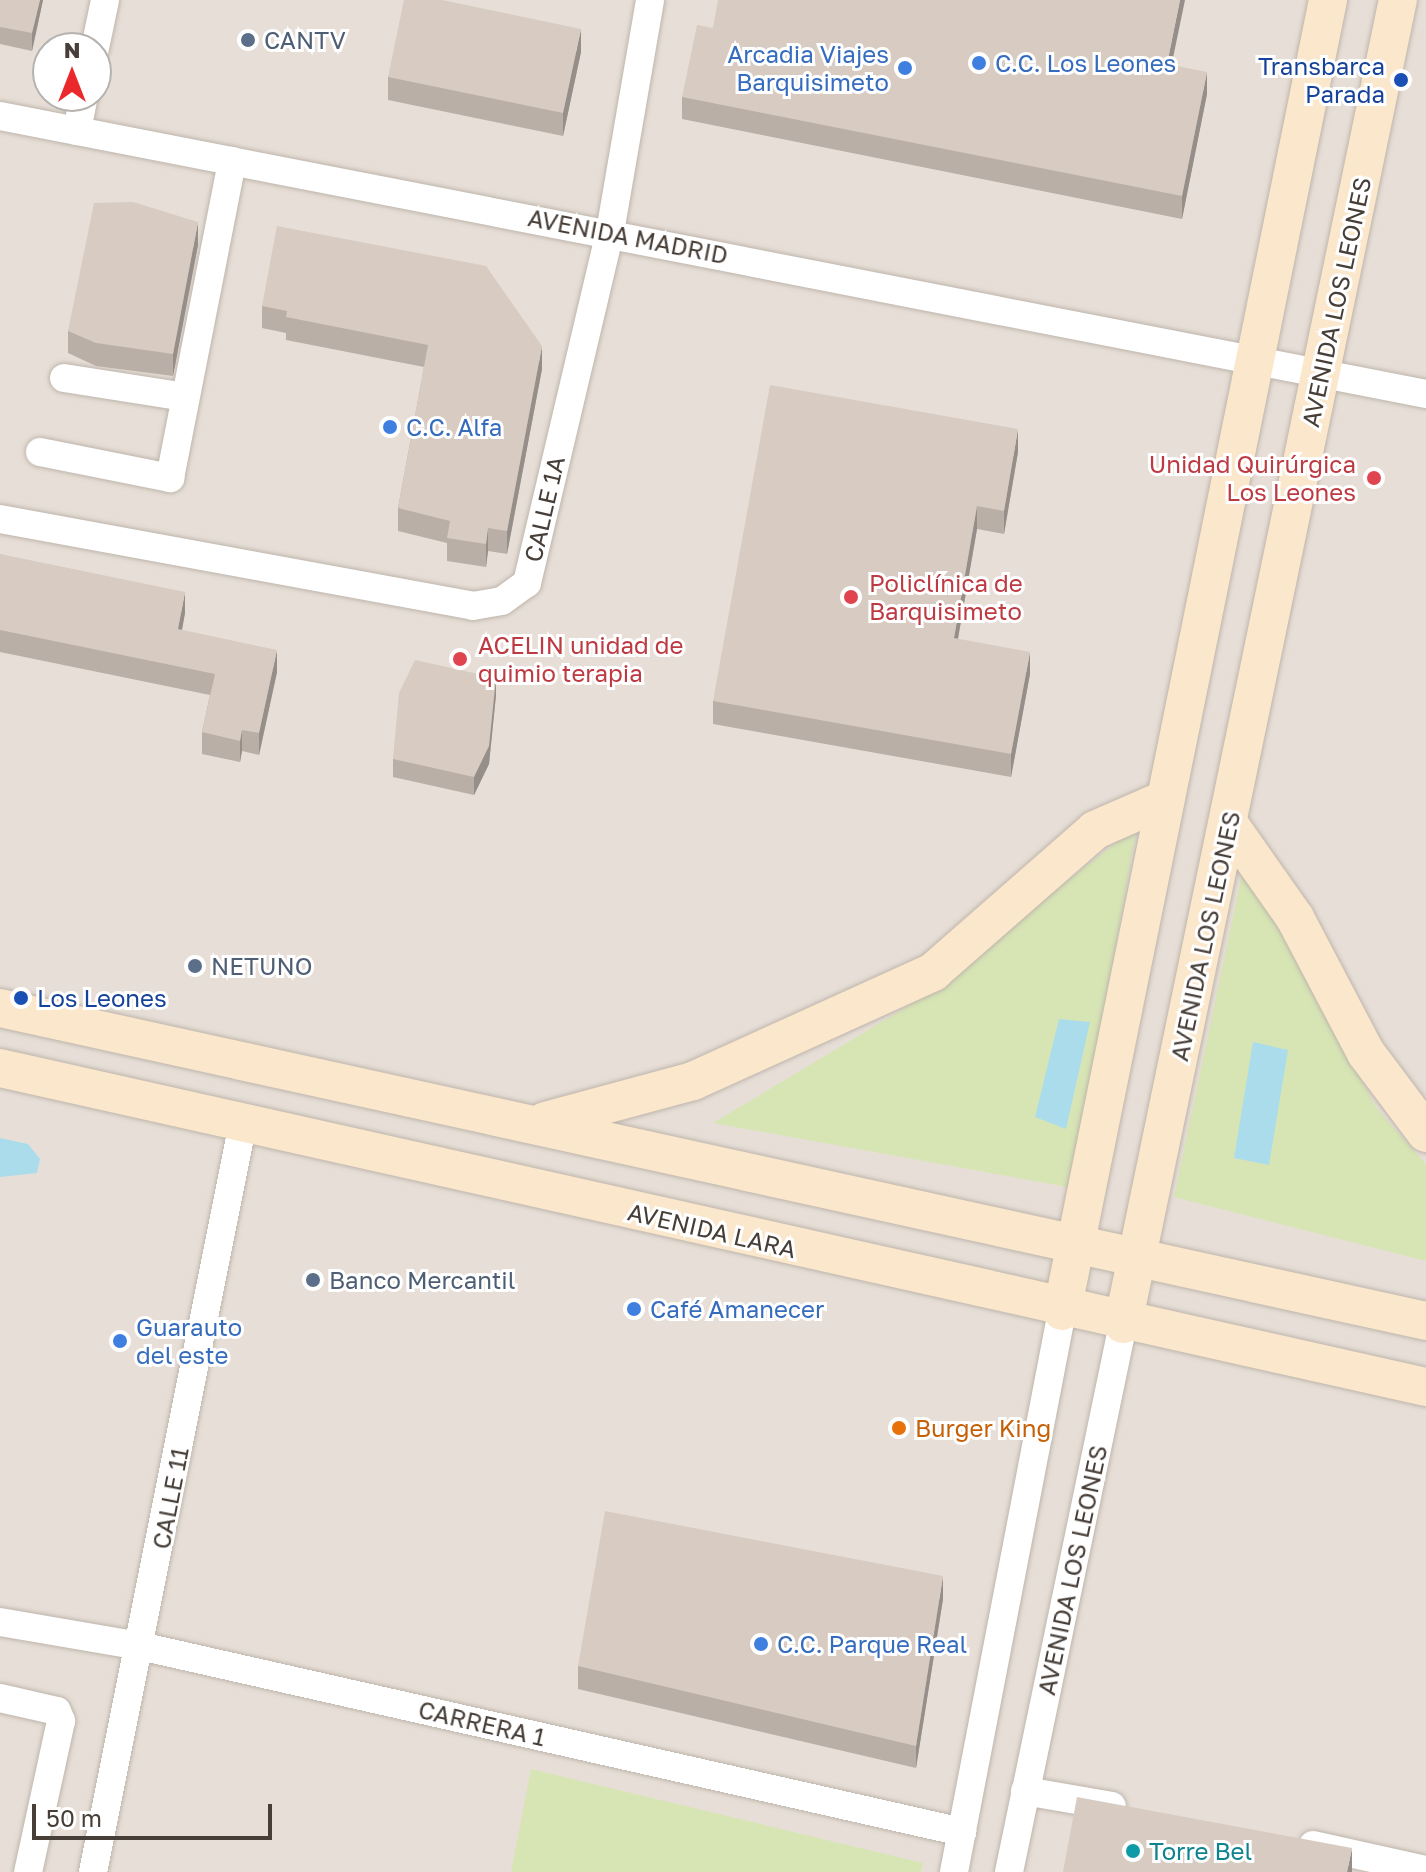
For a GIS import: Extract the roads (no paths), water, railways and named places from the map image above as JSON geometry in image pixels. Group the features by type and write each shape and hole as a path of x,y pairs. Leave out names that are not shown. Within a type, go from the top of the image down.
{"street":[{"path":"98,32 105,0"},
{"name":"CALLE 1A","path":"0,519 473,606 502,601 527,583 610,232 650,0"},
{"path":"954,1872 1161,801 1256,359 1328,0"},
{"name":"AVENIDA LOS LEONES","path":"1009,1872 1398,0"},
{"path":"77,131 81,112"},
{"name":"AVENIDA MADRID","path":"0,116 610,232 1426,394"},
{"path":"40,452 170,478 232,161"},
{"path":"64,378 185,397"},
{"path":"541,1122 693,1081 933,972 1095,830 1161,801"},
{"path":"1229,824 1295,918 1366,1053 1426,1133"},
{"path":"0,1008 541,1122 1426,1321"},
{"name":"AVENIDA LARA","path":"0,1068 1062,1311 1426,1387"},
{"name":"CALLE 11","path":"93,1872 243,1123"},
{"name":"CARRERA 1","path":"0,1622 140,1646 962,1832"},
{"path":"0,1698 57,1711 61,1721 28,1872"},
{"path":"1025,1791 1142,1811"},
{"path":"1290,1840 1426,1870"}],"water":[{"path":"1059,1019 1090,1022 1066,1129 1035,1117"},
{"path":"1253,1042 1288,1050 1269,1165 1234,1158"},
{"path":"0,1138 28,1144 40,1159 37,1173 0,1177"}],"place":[{"name":"CANTV","path":"248,40"},
{"name":"C.C. Los Leones","path":"979,63"},
{"name":"Arcadia Viajes Barquisimeto","path":"905,68"},
{"name":"Transbarca Parada","path":"1401,80"},
{"name":"C.C. Alfa","path":"390,427"},
{"name":"Unidad Quirúrgica Los Leones","path":"1374,478"},
{"name":"Policlínica de Barquisimeto","path":"851,597"},
{"name":"ACELIN unidad de quimio terapia","path":"460,659"},
{"name":"NETUNO","path":"195,966"},
{"name":"Los Leones","path":"21,998"},
{"name":"Banco Mercantil","path":"313,1280"},
{"name":"Café Amanecer","path":"634,1309"},
{"name":"Guarauto del este","path":"120,1341"},
{"name":"Burger King","path":"899,1428"},
{"name":"C.C. Parque Real","path":"761,1644"},
{"name":"Torre Bel","path":"1133,1851"}]}
